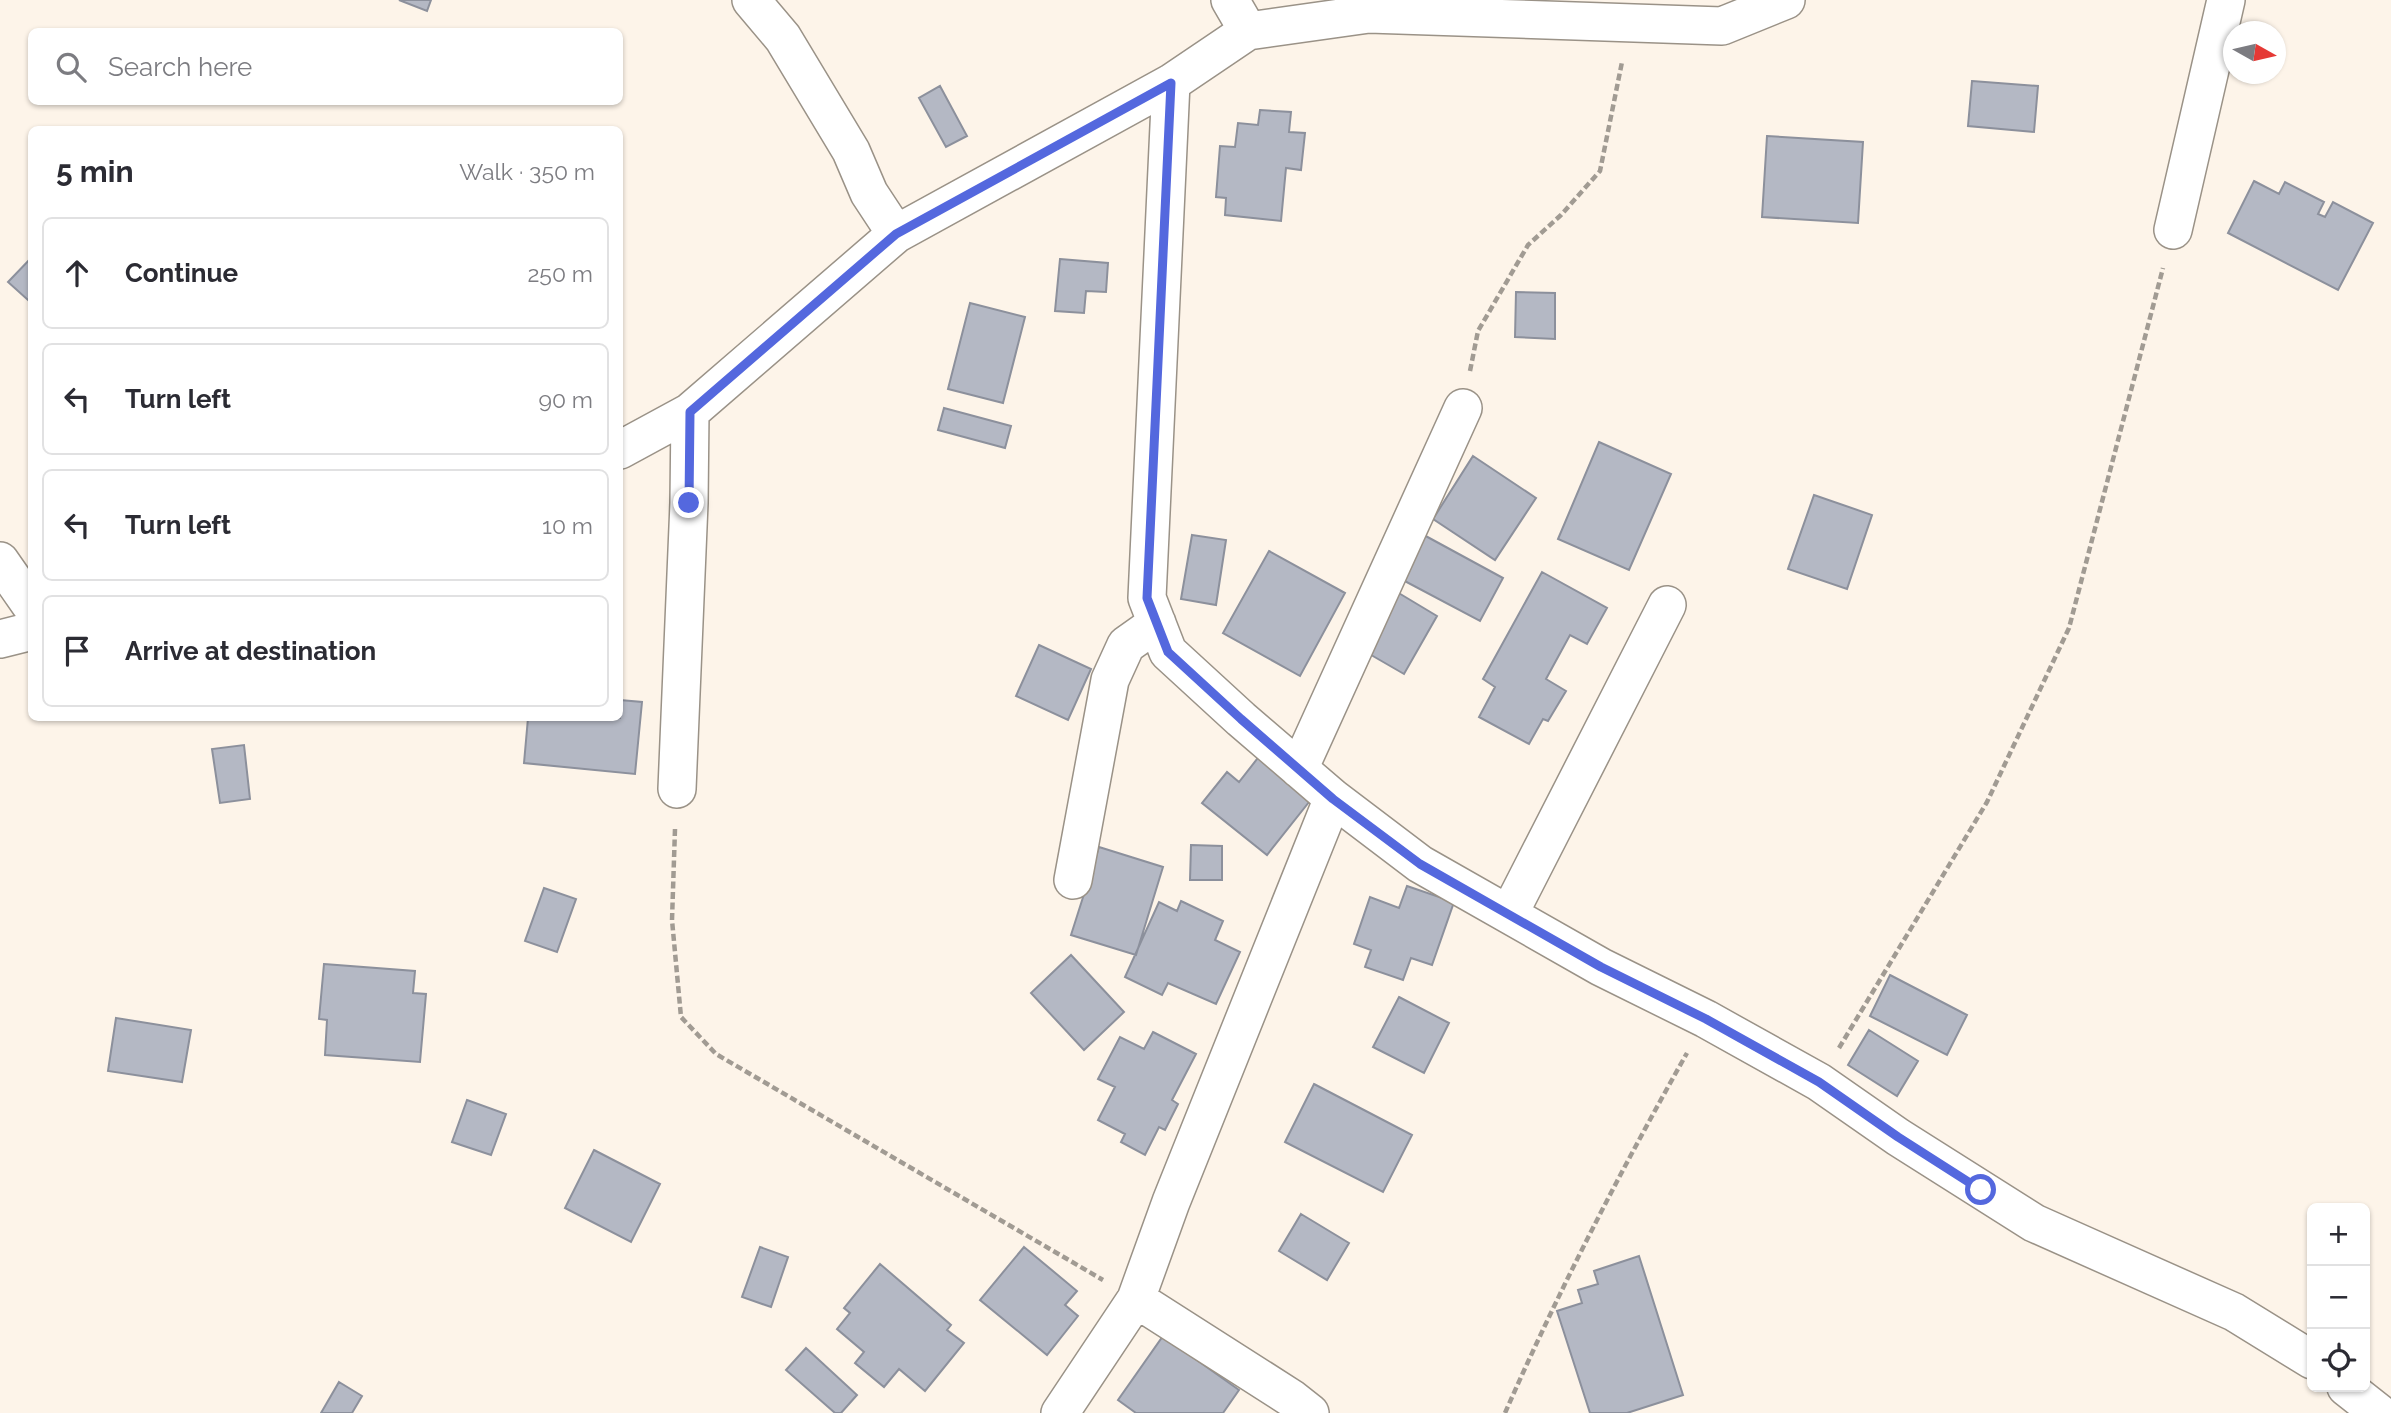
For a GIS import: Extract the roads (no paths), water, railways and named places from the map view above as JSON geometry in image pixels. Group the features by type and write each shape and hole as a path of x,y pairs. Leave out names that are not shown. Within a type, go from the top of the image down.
{"street":[{"path":"751,0 783,38 851,151 869,193 896,234"},
{"path":"1230,0 1248,31"},
{"path":"623,448 690,412 896,234 1171,83 1248,31 1369,14 1722,26 1786,0"},
{"path":"2174,229 2226,0"},
{"path":"1171,83 1147,598 1168,652 1333,799 1420,864 1601,967 1706,1019 1819,1082 1898,1137 2034,1223 2234,1312 2307,1357"},
{"path":"1299,769 1463,408"},
{"path":"677,789 689,503 690,412"},
{"path":"0,562 28,601"},
{"path":"1509,914 1667,605"},
{"path":"1073,880 1110,680 1126,645 1157,623"},
{"path":"0,639 28,632"},
{"path":"1060,1413 1136,1299 1171,1202 1333,799"},
{"path":"1136,1299 1291,1398 1310,1413"},
{"path":"2352,1392 2379,1413"}]}
